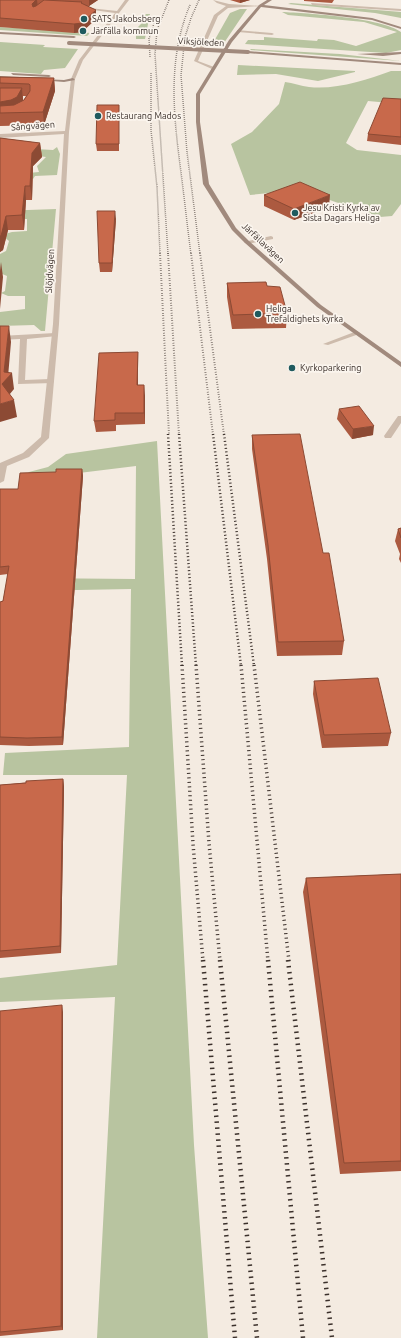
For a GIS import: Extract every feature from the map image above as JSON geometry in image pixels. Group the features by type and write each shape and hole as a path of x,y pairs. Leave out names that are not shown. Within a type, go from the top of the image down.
{"street":[{"name":"Slöjdvägen","path":"1,465 26,455 45,438 55,335 67,132 73,79 81,60 116,12 127,0"},
{"path":"215,0 217,3 236,6"},
{"name":"Järfällavägen","path":"270,0 260,3 238,31 212,68 198,94 198,122 206,184 234,229 247,242 319,306 401,365"},
{"path":"260,3 280,10 346,15 372,19 400,27"},
{"path":"212,68 199,64 196,61 216,15 226,7 260,3 346,11 393,19"},
{"path":"312,4 401,10"},
{"path":"71,7 116,12"},
{"path":"75,11 116,12"},
{"path":"238,31 272,34"},
{"path":"0,33 82,38"},
{"path":"89,38 105,39"},
{"name":"Viksjöleden","path":"61,42 248,52 401,64"},
{"name":"Viksjöleden","path":"167,42 341,53"},
{"path":"401,53 383,55 356,54 401,58"},
{"path":"0,73 73,79"},
{"path":"0,77 56,81 73,79"},
{"name":"Sångvägen","path":"0,136 67,132"},
{"path":"247,242 271,238"},
{"path":"326,344 357,333"},
{"path":"0,338 55,335"},
{"path":"24,337 21,382 50,381"},
{"path":"388,436 401,418"},
{"path":"0,481 1,465"}],"green space":[{"path":"291,3 401,12 401,18 375,13 288,4"},
{"path":"240,9 247,9 224,43 213,43 230,13"},
{"path":"282,12 344,17 378,23 391,27 401,32 401,50 386,53 245,44 248,40 264,40 264,37 317,41 318,39 334,40 356,46 397,32 364,22 288,15"},
{"path":"146,14 150,14 145,39 136,39 136,35 130,35 146,19 143,18"},
{"path":"0,27 90,33 87,36 0,30"},
{"path":"0,42 78,49 65,68 44,70 41,74 0,71"},
{"path":"250,50 340,54 401,61"},
{"path":"238,65 355,72 318,81 276,74 237,75"},
{"path":"391,71 401,71 401,104 368,101 346,143 357,150 401,155 401,204 392,216 380,217 300,190 250,195 231,144 252,132 279,104 285,82 319,88 340,86"},
{"path":"57,147 60,154 57,175 35,176 33,179 18,174 39,172 37,166 46,157 16,153 35,149 53,150"},
{"path":"56,209 45,331 41,331 34,325 0,326 0,312 25,309 25,296 8,296 1,293 5,291 7,276 0,273 0,254 6,251 9,241 4,237 5,234 27,231 27,219 11,219 0,211"},
{"path":"157,441 194,1145 208,1338 97,1338 115,997 0,1002 0,978 117,965 127,775 3,775 5,753 129,747 131,589 23,591 25,578 135,579 136,466 22,480 29,472 48,467 66,454"}],"building":[{"path":"0,0 36,0 32,4 33,7 44,0 82,2 81,3 96,10 82,23 74,24 0,18"},
{"path":"0,77 54,78 43,112 0,113 0,106 14,105 24,100 30,91 30,85 0,83"},
{"path":"0,88 22,88 17,97 0,102"},
{"path":"383,98 401,99 401,137 368,134"},
{"path":"97,105 119,105 119,144 96,144"},
{"path":"0,138 40,143 32,153 30,186 25,186 22,215 6,216 1,236 0,236"},
{"path":"300,182 330,195 294,209 264,195"},
{"path":"97,211 115,211 112,263 99,263"},
{"path":"266,282 267,286 280,287 287,313 233,315 227,283"},
{"path":"0,326 9,326 4,372 12,373 2,384 14,400 0,404"},
{"path":"138,352 137,385 144,385 144,413 115,413 115,420 94,421 99,353"},
{"path":"359,406 374,426 353,429 339,409"},
{"path":"300,434 323,553 329,553 344,641 278,642 268,545 252,435"},
{"path":"56,469 82,469 62,737 0,737 0,602 3,601 9,566 0,567 0,489 18,489 20,473 56,472"},
{"path":"401,528 401,538 398,529"},
{"path":"378,678 391,733 324,735 314,681"},
{"path":"63,779 60,946 0,951 0,785 26,783 26,781"},
{"path":"401,874 401,1161 344,1163 306,878"},
{"path":"62,1005 61,1326 0,1332 0,1011"}],"railway":[{"path":"168,254 155,54 157,30 169,0"},
{"path":"199,0 185,37 181,75 187,152 200,254"},
{"path":"190,5 178,44 175,64 174,104 191,254"},
{"path":"150,57 149,39 155,20"},
{"path":"151,73 151,130 157,187 160,254"},
{"path":"160,253 169,435"},
{"path":"168,253 179,435"},
{"path":"191,253 213,435"},
{"path":"200,253 224,435"},
{"path":"168,434 182,666"},
{"path":"179,434 196,666"},
{"path":"213,434 241,666"},
{"path":"224,434 254,666"},
{"path":"182,665 193,844 203,961"},
{"path":"196,665 209,843 220,961"},
{"path":"241,665 268,961"},
{"path":"254,665 289,961"},
{"path":"203,960 235,1338"},
{"path":"220,960 257,1338"},
{"path":"268,960 303,1338"},
{"path":"288,960 332,1338"}],"place":[{"name":"SATS Jakobsberg","path":"84,19"},
{"name":"Järfälla kommun","path":"83,31"},
{"name":"Restaurang Mados","path":"98,116"},
{"name":"Jesu Kristi Kyrka av Sista Dagars Heliga","path":"295,213"},
{"name":"Heliga Trefaldighets kyrka","path":"258,314"},
{"name":"Kyrkoparkering","path":"292,368"}]}
